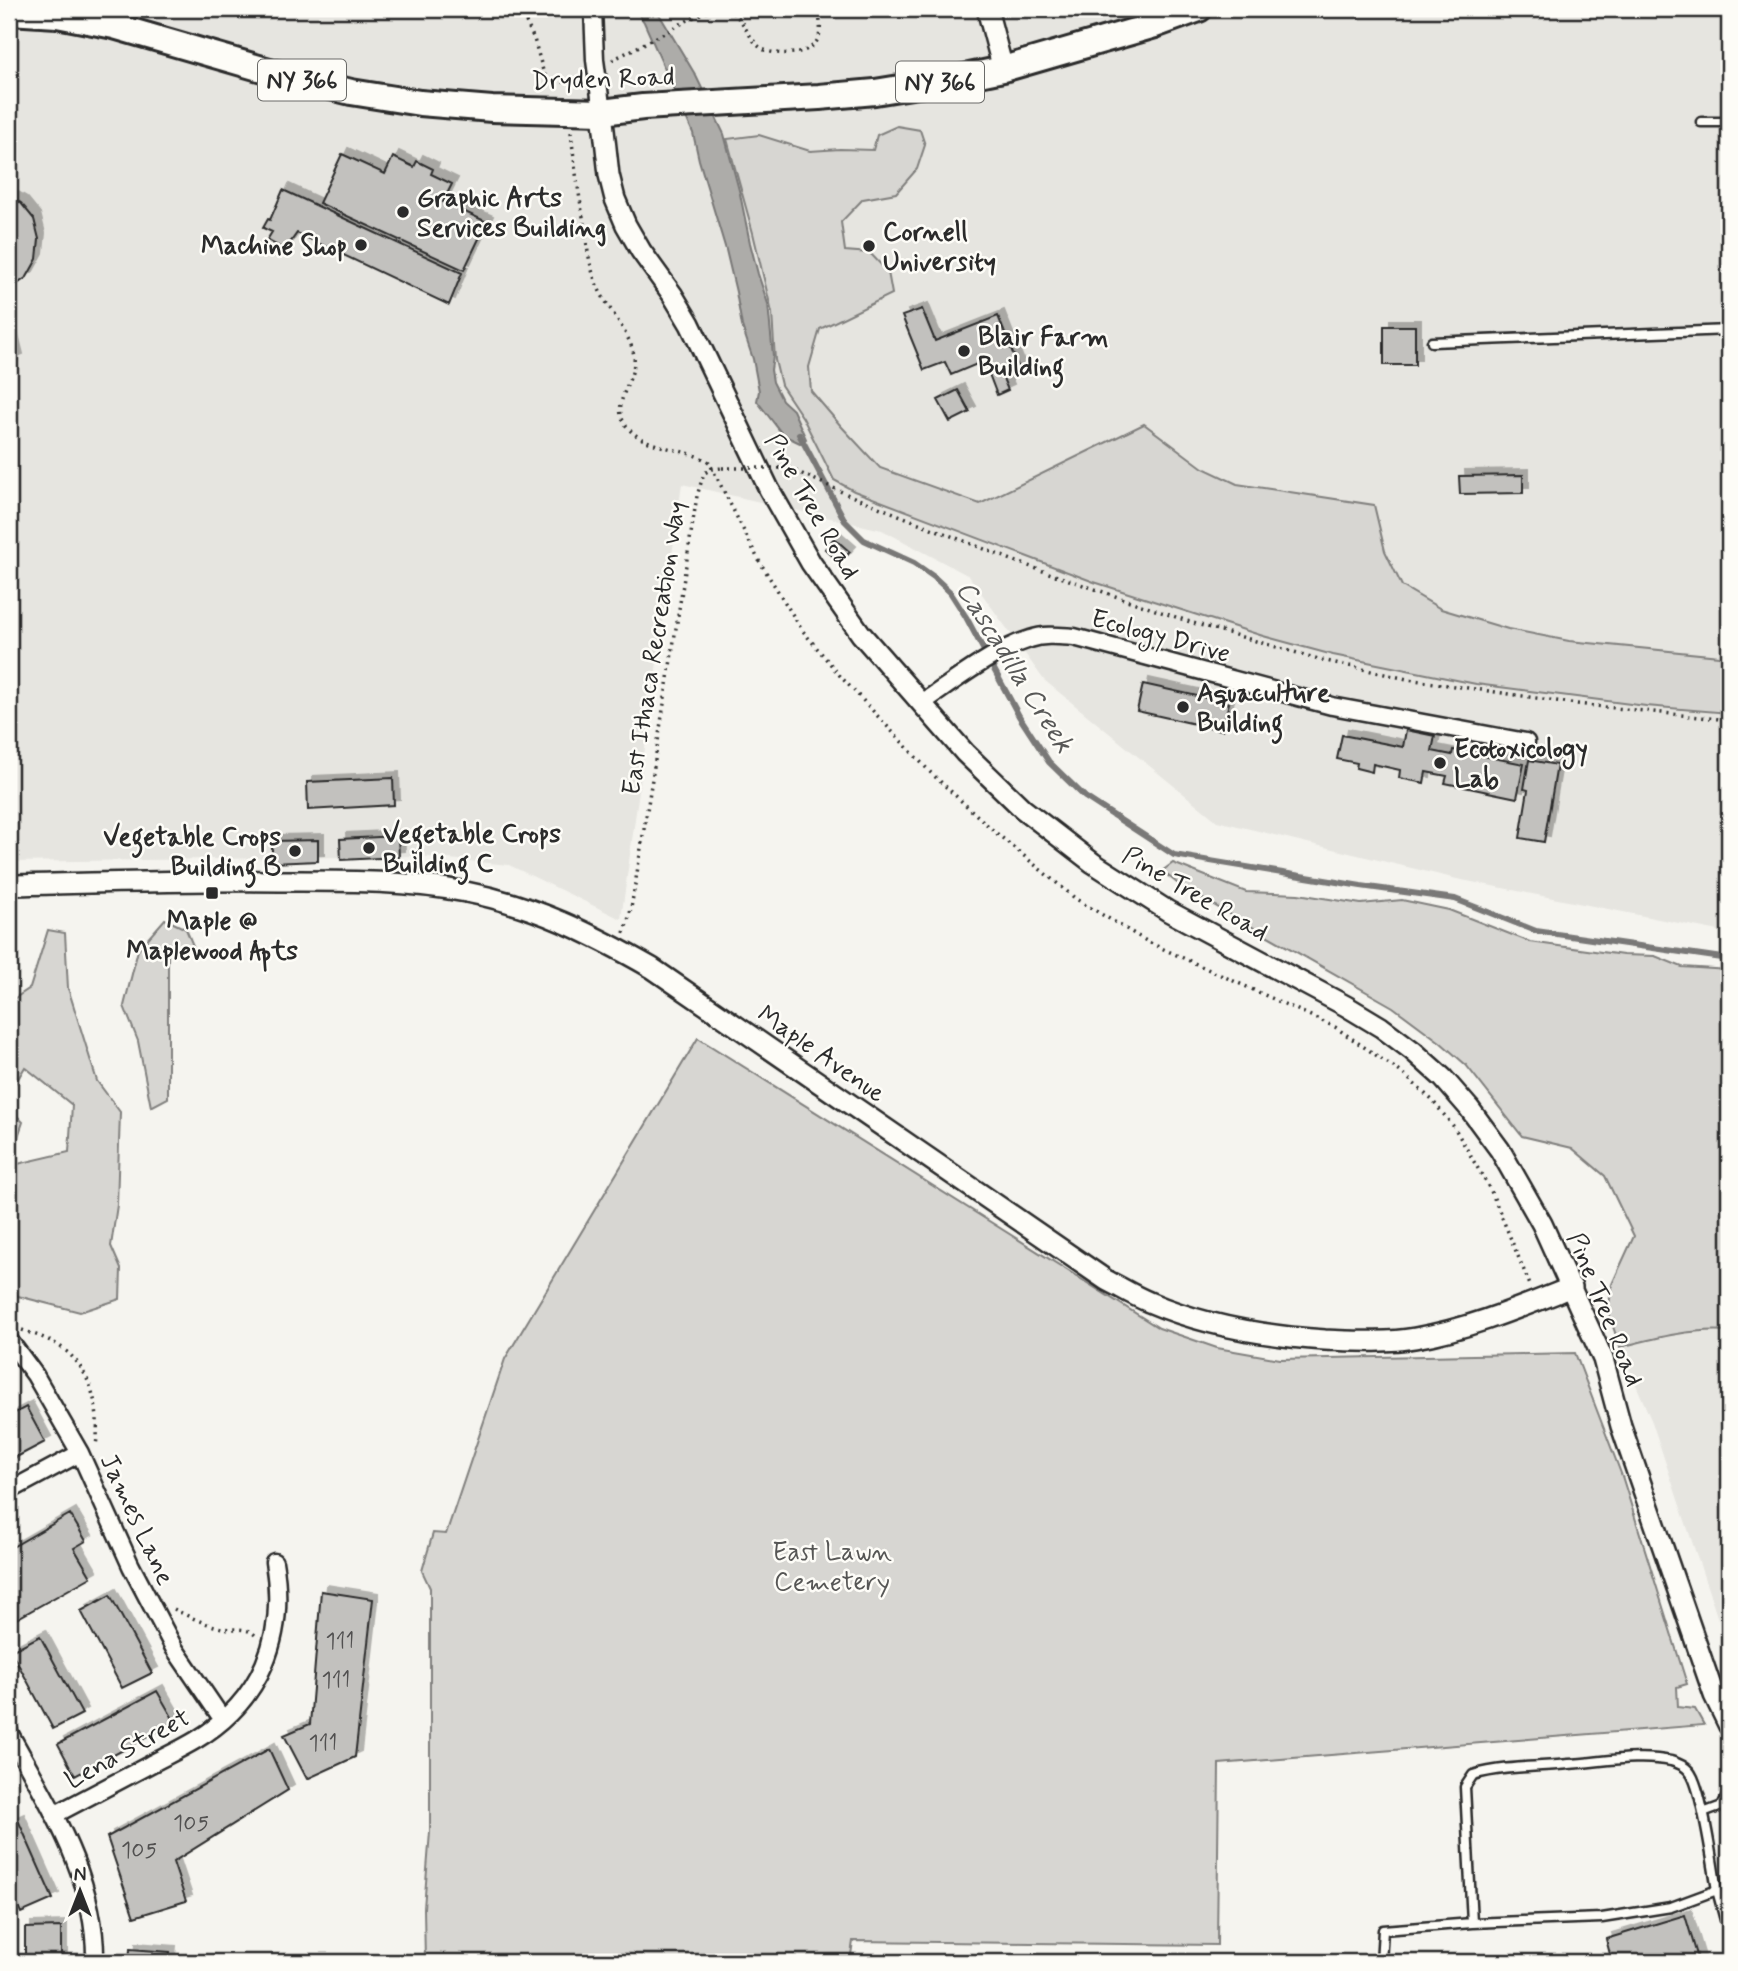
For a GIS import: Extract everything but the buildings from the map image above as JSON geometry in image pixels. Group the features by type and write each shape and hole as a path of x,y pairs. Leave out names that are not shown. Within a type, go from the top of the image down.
{"main road":[{"name":"Dryden Road","path":"9,12 57,15 114,26 351,92 420,103 492,109 602,111 875,92 955,79 1003,69 1154,25 1199,9"}],"street":[{"path":"593,9 595,61 602,111"},
{"path":"987,9 1003,69"},
{"name":"Pine Tree Road","path":"602,111 608,175 625,225 690,324 769,489 811,563 861,634 965,753 1023,809 1093,863 1168,911 1381,1027 1443,1078 1500,1150 1542,1224 1603,1359 1621,1426 1709,1683 1729,1726"},
{"name":"Ecology Drive","path":"922,703 1006,649 1030,639 1050,635 1074,637 1332,706 1526,743"},
{"name":"Maple Avenue","path":"9,885 232,880 367,881 417,884 468,892 521,906 574,926 652,968 1106,1280 1148,1302 1193,1319 1236,1330 1287,1338 1354,1341 1413,1338 1458,1328 1572,1287"},
{"name":"James Lane","path":"13,1333 35,1375 88,1453 131,1566 174,1648 223,1720"},
{"path":"9,1491 88,1453"},
{"name":"Lena Street","path":"54,1815 197,1740 241,1703 257,1681 268,1657 275,1631 277,1605 274,1562"},
{"path":"9,1732 54,1815 85,1884 91,1911 95,1962"}],"lane":[{"path":"1701,122 1729,122"},
{"path":"1432,342 1729,330"},
{"path":"1472,1923 1465,1787 1474,1775 1498,1770 1633,1759 1670,1761 1688,1770 1693,1777 1729,1935"},
{"path":"1703,1813 1726,1807 1729,1792"},
{"path":"1381,1962 1383,1930 1472,1923 1602,1918 1671,1907 1717,1891"}],"path":[{"path":"520,9 534,39 544,74 550,81 568,82"},
{"path":"610,61 706,12 724,9 734,13 759,47 779,53 809,49 816,44 820,29 818,9"},
{"name":"East Ithaca Recreation Way","path":"572,140 588,259 596,284 630,343 634,356 633,369 621,400 622,419 638,436 700,456 709,462 713,469 704,473 697,496 625,933"},
{"path":"713,469 789,468 851,496 1017,562 1193,623 1322,660 1407,679 1577,704 1729,720"},
{"path":"13,1333 46,1338 65,1349 80,1366 94,1396 98,1436 88,1453"},
{"path":"169,1606 191,1618 221,1627 251,1631 255,1634 256,1642"}],"shaded area":[{"name":"Cornell University","path":"9,9 1729,9 1729,933 1457,879 1217,821 1044,680 969,576 882,530 682,484 621,919 509,865 419,856 9,862"},
{"path":"635,9 656,9 696,76 724,134 758,274 768,304 773,382 782,400 793,410 806,439 800,443 783,435 757,401 759,391 753,359 742,326 726,250 693,133 644,22"},
{"path":"1729,1331 1729,1652 1652,1422 1620,1347 1661,1336"}],"green space":[{"path":"897,126 920,130 925,145 917,169 896,193 863,199 841,222 845,251 870,253 888,272 892,294 820,329 809,367 811,391 880,468 980,504 1144,424 1203,468 1237,484 1374,505 1385,551 1402,586 1441,609 1508,629 1569,641 1729,657 1729,713 1646,706 1476,684 1333,655 1263,636 1094,582 854,491 834,480 803,418 781,385 775,360 772,313 727,139 759,135 810,151 873,150 877,135"},
{"path":"1173,863 1246,892 1298,894 1361,904 1402,900 1449,910 1530,942 1623,955 1655,956 1682,967 1729,970 1729,1331 1687,1332 1620,1347 1608,1312 1612,1284 1634,1236 1605,1176 1572,1148 1522,1136 1466,1065 1440,1042 1393,1007 1182,887 1162,871"},
{"path":"165,919 186,929 194,948 168,949 168,1098 151,1107 138,1041 124,1006 138,950"},
{"path":"48,930 65,933 68,988 97,1081 120,1112 117,1205 111,1246 121,1269 120,1299 80,1312 18,1296 9,1284 9,1166 69,1152 72,1105 25,1067 9,1094 9,1002 30,988"},
{"name":"East Lawn Cemetery","path":"698,1038 1159,1328 1217,1348 1280,1359 1575,1353 1622,1476 1687,1684 1677,1687 1678,1707 1695,1709 1704,1725 1219,1764 1217,1945 853,1941 850,1962 425,1962 424,1908 430,1832 430,1588 422,1571 433,1533 446,1534 505,1359"},
{"path":"9,1108 23,1122 9,1163"}],"waterway":[{"name":"Cascadilla Creek","path":"799,434 845,521 864,540 914,563 950,592 1019,716 1049,762 1085,797 1174,855 1455,899 1536,931 1729,959"}],"place":[{"name":"Graphic Arts Services Building","path":"403,212"},
{"name":"Machine Shop","path":"361,245"},
{"name":"Cornell University","path":"869,246"},
{"name":"Blair Farm Building","path":"964,351"},
{"name":"Aquaculture Building","path":"1183,707"},
{"name":"Ecotoxicology Lab","path":"1440,763"},
{"name":"Vegetable Crops Building C","path":"369,848"},
{"name":"Vegetable Crops Building B","path":"295,851"},
{"name":"Maple @ Maplewood Apts","path":"212,893"}]}
